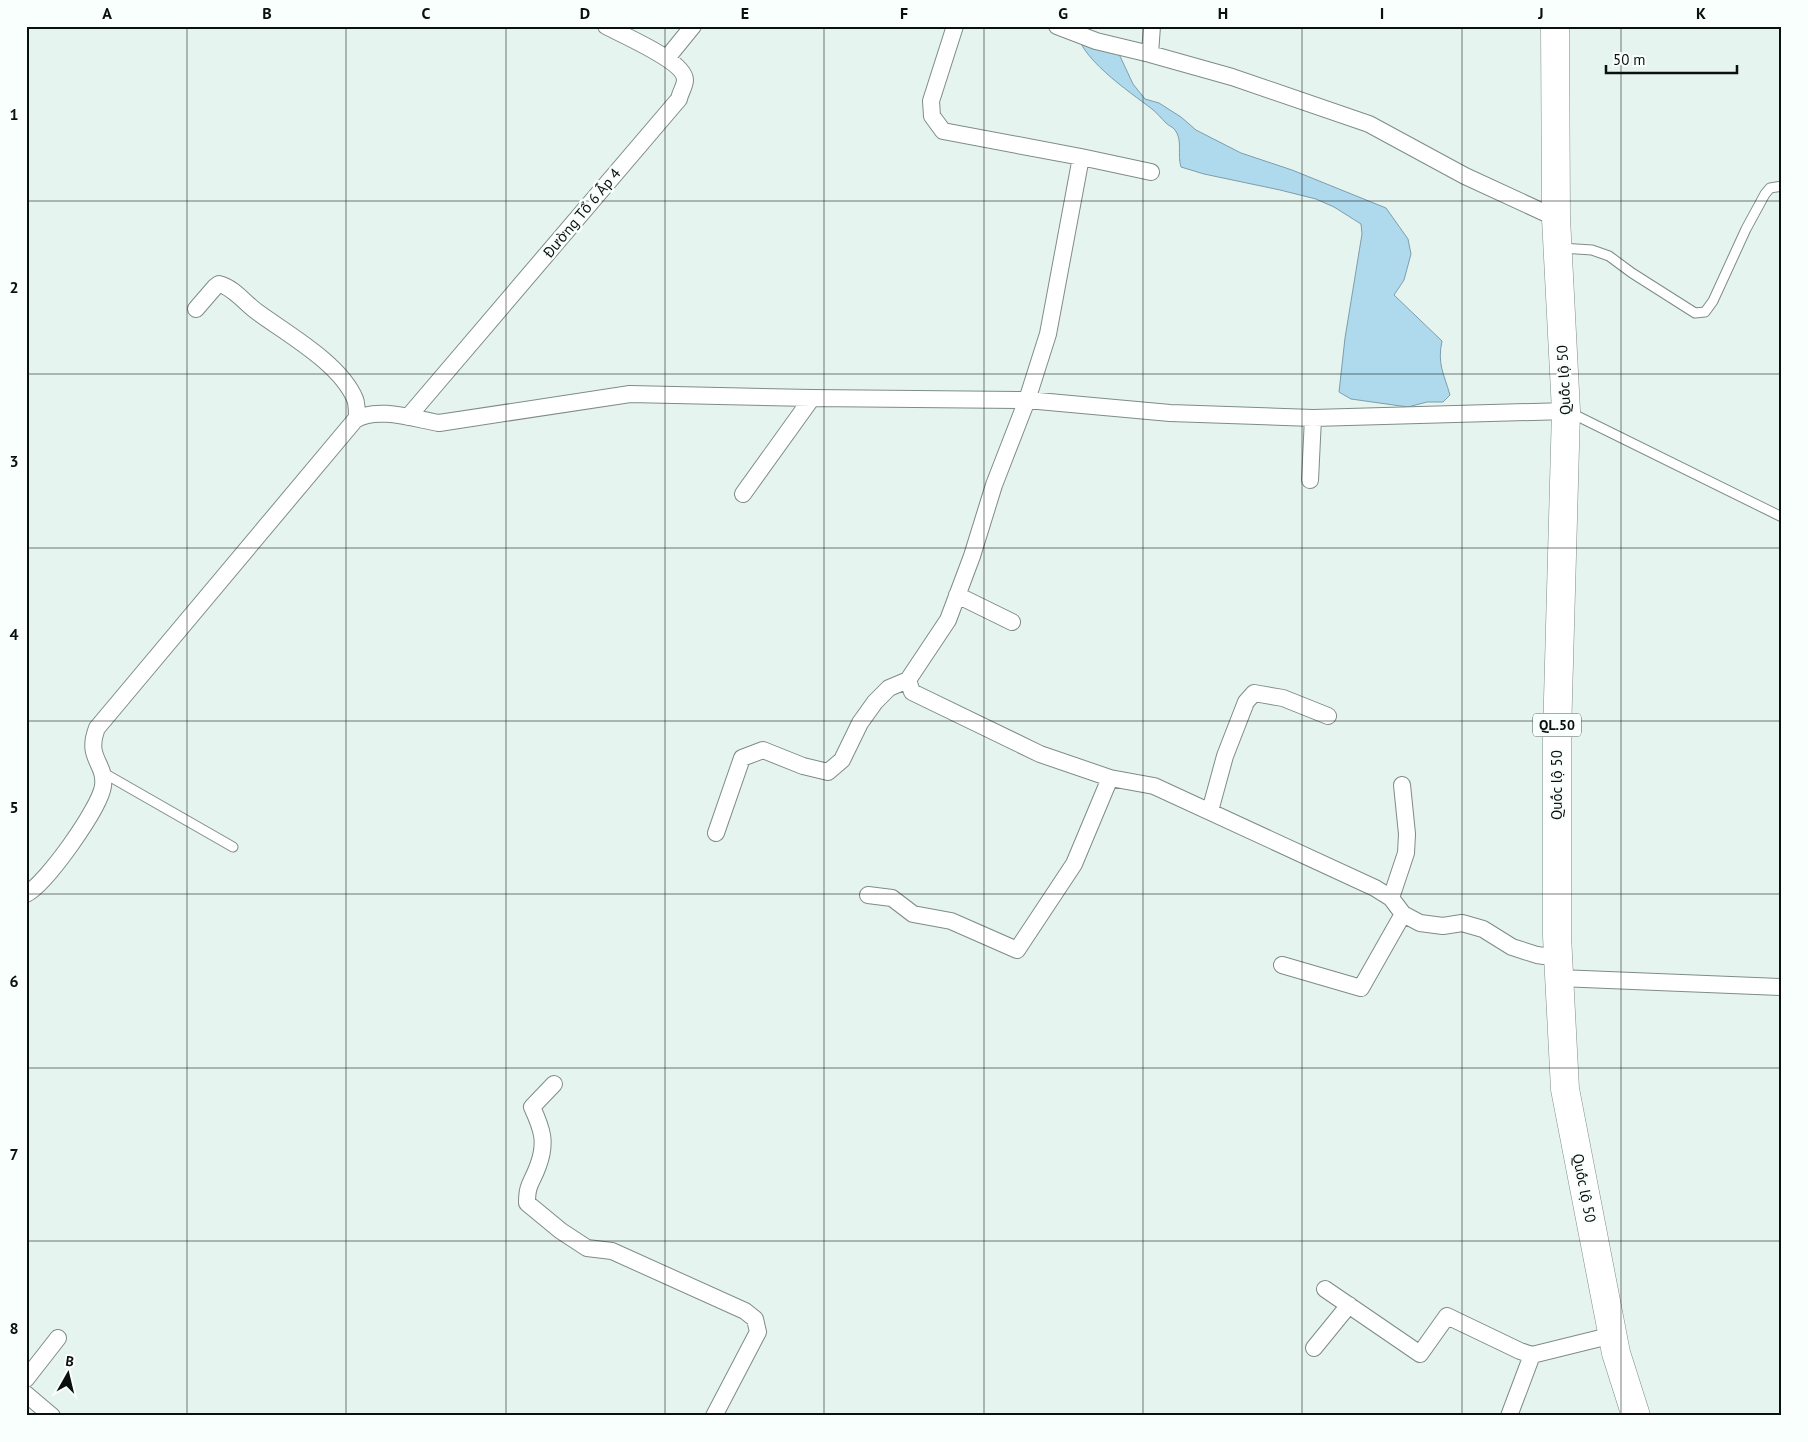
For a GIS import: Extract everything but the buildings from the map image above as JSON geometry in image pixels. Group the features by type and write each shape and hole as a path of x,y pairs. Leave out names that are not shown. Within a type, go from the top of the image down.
{"highway":[{"name":"Quốc lộ 50","path":"1556,26 1556,218 1566,411 1557,736 1558,968 1565,1089 1616,1353 1636,1416"}],"street":[{"name":"Đường Tổ 6 Ấp 4","path":"408,417 678,99 685,80 682,71 667,58 606,26"},
{"path":"667,58 692,26"},
{"path":"955,26 931,101 932,116 943,131 1081,156 1151,172"},
{"path":"1057,26 1096,42 1150,54 1232,77 1369,124 1465,176 1556,218"},
{"path":"1150,54 1152,26"},
{"path":"716,833 742,758 763,750 804,766 828,772 842,760 860,723 875,702 889,688 908,680 948,620 972,556 994,485 1028,400 1048,334 1081,156"},
{"path":"196,309 215,287 219,284 226,286 249,306 296,338 335,371 356,400 357,418"},
{"path":"26,894 32,891 54,867 95,807 103,787 102,772 94,756 92,740 97,728 357,418 363,414 408,417 439,423 630,394 1028,400 1170,413 1313,418 1566,411"},
{"path":"743,494 812,398"},
{"path":"1310,480 1313,418"},
{"path":"957,595 1012,622"},
{"path":"908,680 912,692 1040,754 1110,778 1154,786 1375,888 1391,898 1402,914 1420,923 1443,926 1462,923 1483,929 1512,946 1537,955 1558,968 1782,988"},
{"path":"1210,811 1225,756 1246,702 1254,693 1283,698 1328,716"},
{"path":"868,895 892,898 913,914 951,921 1017,950 1074,864 1110,778"},
{"path":"1391,898 1406,854 1408,834 1402,785"},
{"path":"1282,965 1361,988 1402,914"},
{"path":"554,1084 532,1106 544,1141 538,1167 527,1189 527,1203 561,1231 587,1248 612,1251 745,1311 755,1319 758,1332 714,1416"},
{"path":"1325,1289 1420,1354 1446,1316 1532,1355 1613,1335"},
{"path":"1314,1348 1349,1305"},
{"path":"26,1379 58,1338"},
{"path":"1509,1416 1532,1355"},
{"path":"26,1394 52,1416"}],"lane":[{"path":"1558,248 1599,252 1609,256 1695,313 1703,313 1713,301 1746,229 1765,194 1770,188 1782,186"},
{"path":"1566,411 1782,517"},
{"path":"102,772 233,847"}],"water":[{"path":"1076,26 1089,26 1096,44 1119,54 1133,84 1145,99 1159,103 1181,117 1196,130 1241,153 1292,170 1386,208 1408,239 1411,254 1404,280 1394,295 1442,341 1441,363 1450,395 1443,402 1427,402 1408,407 1351,399 1339,392 1345,338 1362,234 1361,224 1334,207 1316,199 1204,174 1181,167 1179,138 1175,130 1094,61 1084,49 1078,37"}]}
